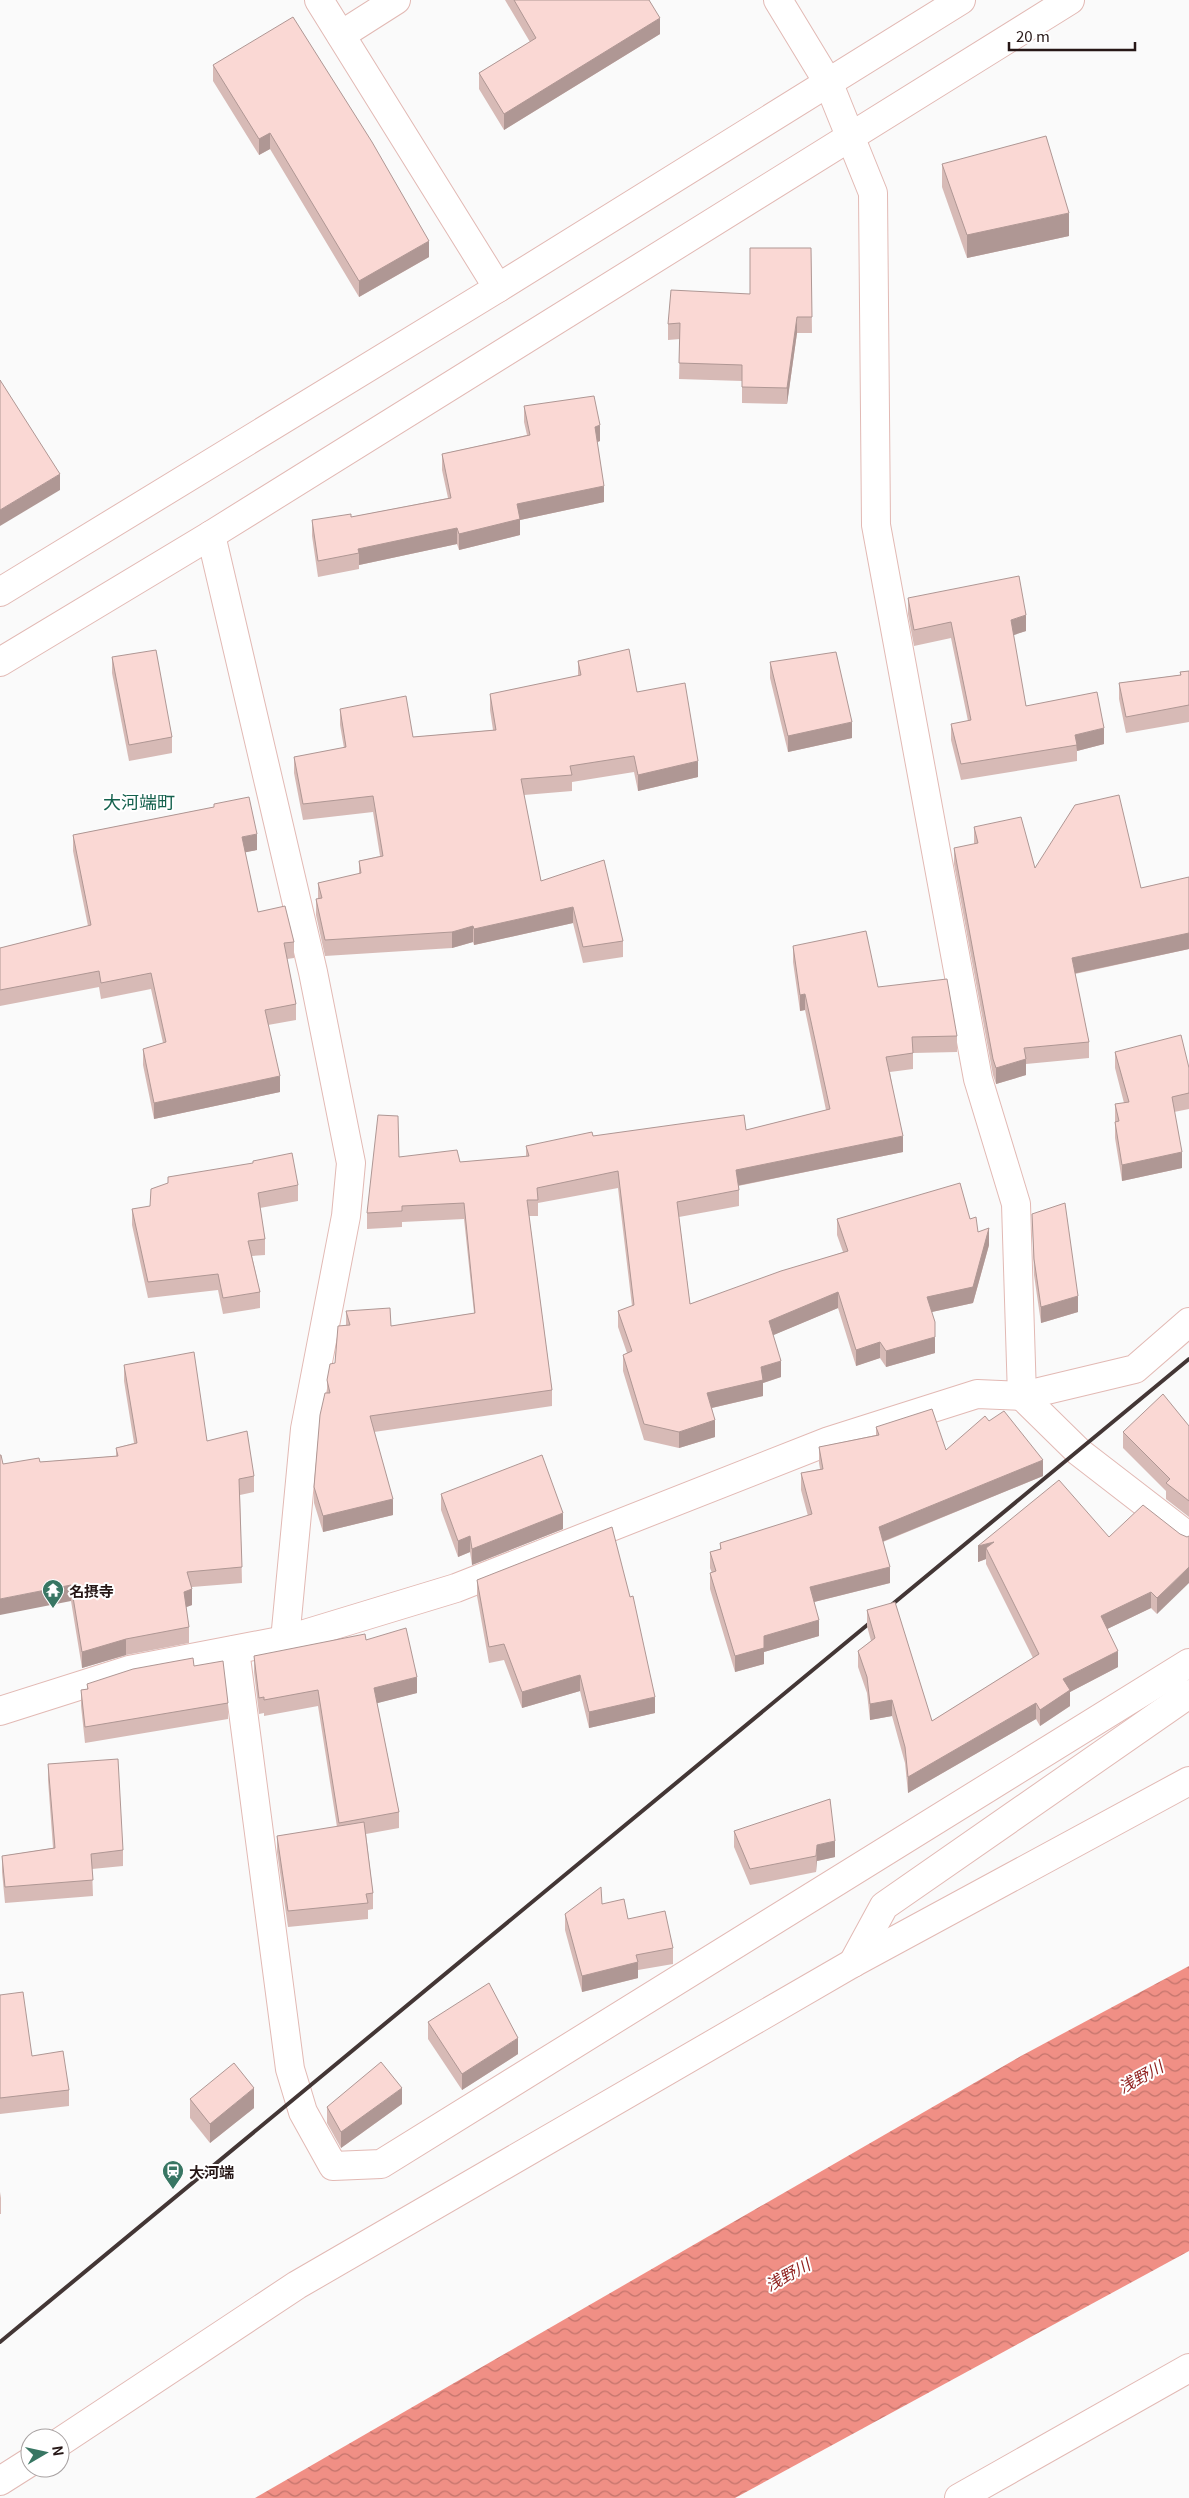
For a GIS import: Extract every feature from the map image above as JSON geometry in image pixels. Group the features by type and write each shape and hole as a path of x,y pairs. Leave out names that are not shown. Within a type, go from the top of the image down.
{"street":[{"path":"319,0 498,288"},
{"path":"341,35 396,0"},
{"path":"778,0 829,84 873,193 876,525 978,1079 1016,1204 1022,1396 1079,1452 1189,1537"},
{"path":"0,592 498,288 829,84 961,0"},
{"path":"0,662 211,535 1070,0"},
{"path":"211,535 313,972 351,1164 346,1216 305,1428 285,1640"},
{"path":"0,1711 129,1670 285,1640 456,1588 829,1441 977,1394 1022,1396 1135,1369 1189,1322"},
{"path":"234,1650 290,2069 304,2112 333,2166 382,2164 1189,1663"},
{"path":"853,1962 884,1906 1189,1694"},
{"path":"70,2435 297,2285 853,1962 1189,1781"},
{"path":"959,2498 1189,2368"},
{"path":"0,2481 20,2468"}],"water":[{"name":"浅野川","path":"1189,1966 1189,2251 735,2498 255,2498 1021,2056"}],"building":[{"path":"514,0 649,0 660,18 504,114 479,73 536,38"},
{"path":"293,17 372,142 429,241 359,281 270,133 259,139 213,65"},
{"path":"1046,136 1069,213 967,235 942,164"},
{"path":"750,248 811,248 812,317 797,317 787,388 742,387 742,365 679,363 680,323 668,324 671,290 750,294"},
{"path":"0,380 60,474 0,510"},
{"path":"594,396 600,425 595,427 604,486 517,504 520,519 459,534 457,528 358,549 359,553 318,561 312,520 351,514 351,517 451,498 442,454 530,435 524,406"},
{"path":"1019,576 1026,615 1011,620 1026,706 1097,692 1104,728 1075,735 1077,745 961,764 951,724 971,720 951,622 914,630 908,598"},
{"path":"629,649 637,692 685,683 698,761 638,775 634,756 570,766 572,775 521,779 541,881 604,860 623,941 583,947 573,907 474,929 473,926 452,932 325,940 316,899 322,898 318,883 361,873 359,861 383,856 373,796 303,804 294,757 346,747 340,709 406,696 413,737 496,730 490,694 581,675 578,661"},
{"path":"156,650 172,737 129,745 112,657"},
{"path":"836,652 852,722 788,736 770,662"},
{"path":"1189,671 1189,705 1126,717 1119,683 1181,675 1180,672"},
{"path":"1119,795 1141,888 1189,877 1189,933 1072,958 1089,1042 1024,1048 1026,1059 996,1068 954,848 978,843 974,827 1021,817 1035,868 1075,805"},
{"path":"249,797 257,834 242,837 258,912 285,906 294,942 284,943 296,1004 265,1010 280,1076 154,1103 143,1049 166,1042 151,973 101,983 99,971 0,990 0,948 91,925 73,835 214,807 214,804"},
{"path":"866,931 878,987 947,979 957,1036 912,1037 913,1053 886,1057 903,1136 736,1170 739,1190 677,1202 690,1304 781,1271 848,1251 837,1219 960,1183 970,1219 976,1217 978,1232 989,1228 973,1287 927,1297 935,1322 935,1337 886,1351 880,1342 856,1350 838,1292 769,1321 781,1361 761,1367 763,1380 707,1393 715,1420 679,1432 644,1424 623,1355 632,1351 618,1311 634,1305 618,1171 537,1188 538,1200 527,1200 552,1390 370,1416 393,1499 323,1516 314,1487 320,1415 325,1393 330,1393 327,1380 330,1364 335,1363 338,1326 350,1325 346,1311 390,1308 391,1326 475,1313 464,1203 402,1206 402,1211 367,1213 378,1115 398,1116 399,1157 457,1150 460,1162 529,1156 526,1146 592,1132 593,1136 744,1115 746,1130 830,1109 805,994 800,995 793,946"},
{"path":"1181,1035 1189,1068 1189,1093 1172,1097 1182,1152 1122,1165 1115,1122 1119,1121 1115,1104 1129,1102 1115,1052"},
{"path":"292,1153 298,1185 258,1193 265,1239 248,1241 260,1292 223,1298 218,1274 148,1282 132,1209 150,1206 151,1189 168,1183 168,1177 253,1163 253,1161"},
{"path":"1065,1203 1078,1296 1041,1307 1034,1259 1032,1214"},
{"path":"194,1352 207,1441 247,1431 254,1476 239,1479 242,1567 187,1572 192,1589 184,1592 189,1627 126,1639 82,1652 71,1585 0,1599 0,1455 3,1464 39,1458 40,1462 118,1456 116,1448 137,1443 124,1365"},
{"path":"1163,1394 1189,1426 1189,1501 1166,1483 1170,1479 1123,1432"},
{"path":"932,1409 946,1450 985,1416 989,1421 1004,1411 1043,1460 879,1527 890,1567 810,1587 819,1620 764,1636 764,1648 735,1656 710,1573 716,1571 710,1552 721,1549 720,1543 812,1514 801,1473 823,1469 819,1447 879,1435 876,1427"},
{"path":"542,1455 563,1513 472,1549 470,1536 458,1541 441,1494"},
{"path":"1059,1480 1109,1537 1143,1505 1180,1534 1189,1536 1189,1567 1157,1598 1151,1592 1101,1616 1118,1651 1063,1679 1070,1690 1040,1710 1036,1703 908,1777 905,1747 892,1700 870,1704 867,1677 858,1651 875,1638 867,1610 895,1602 932,1721 1039,1654 986,1548 994,1542 978,1546"},
{"path":"612,1527 630,1597 633,1596 655,1697 589,1712 580,1675 522,1692 504,1644 489,1647 477,1580"},
{"path":"406,1628 417,1677 374,1688 399,1812 339,1823 318,1690 264,1700 264,1697 259,1698 254,1656 365,1634 366,1640"},
{"path":"193,1658 194,1666 223,1661 228,1703 85,1727 81,1690 88,1689 87,1684 133,1669"},
{"path":"118,1759 123,1850 91,1854 93,1880 5,1887 2,1856 55,1848 48,1764"},
{"path":"830,1799 835,1841 817,1845 816,1856 750,1869 734,1831"},
{"path":"364,1822 373,1893 366,1894 368,1903 288,1911 277,1836"},
{"path":"601,1887 602,1904 624,1899 628,1919 665,1911 673,1948 636,1955 638,1962 582,1976 565,1914"},
{"path":"489,1983 518,2038 462,2074 428,2022"},
{"path":"23,1992 32,2056 63,2051 69,2090 0,2098 0,1995"},
{"path":"381,2062 402,2088 341,2132 327,2107"},
{"path":"234,2063 254,2088 210,2124 190,2099"}],"railway":[{"path":"0,2342 1189,1359"}],"place":[{"name":"名摂寺","path":"53,1609"},
{"name":"大河端","path":"173,2190"}],"district":[{"name":"大河端町","path":"139,801"}]}
